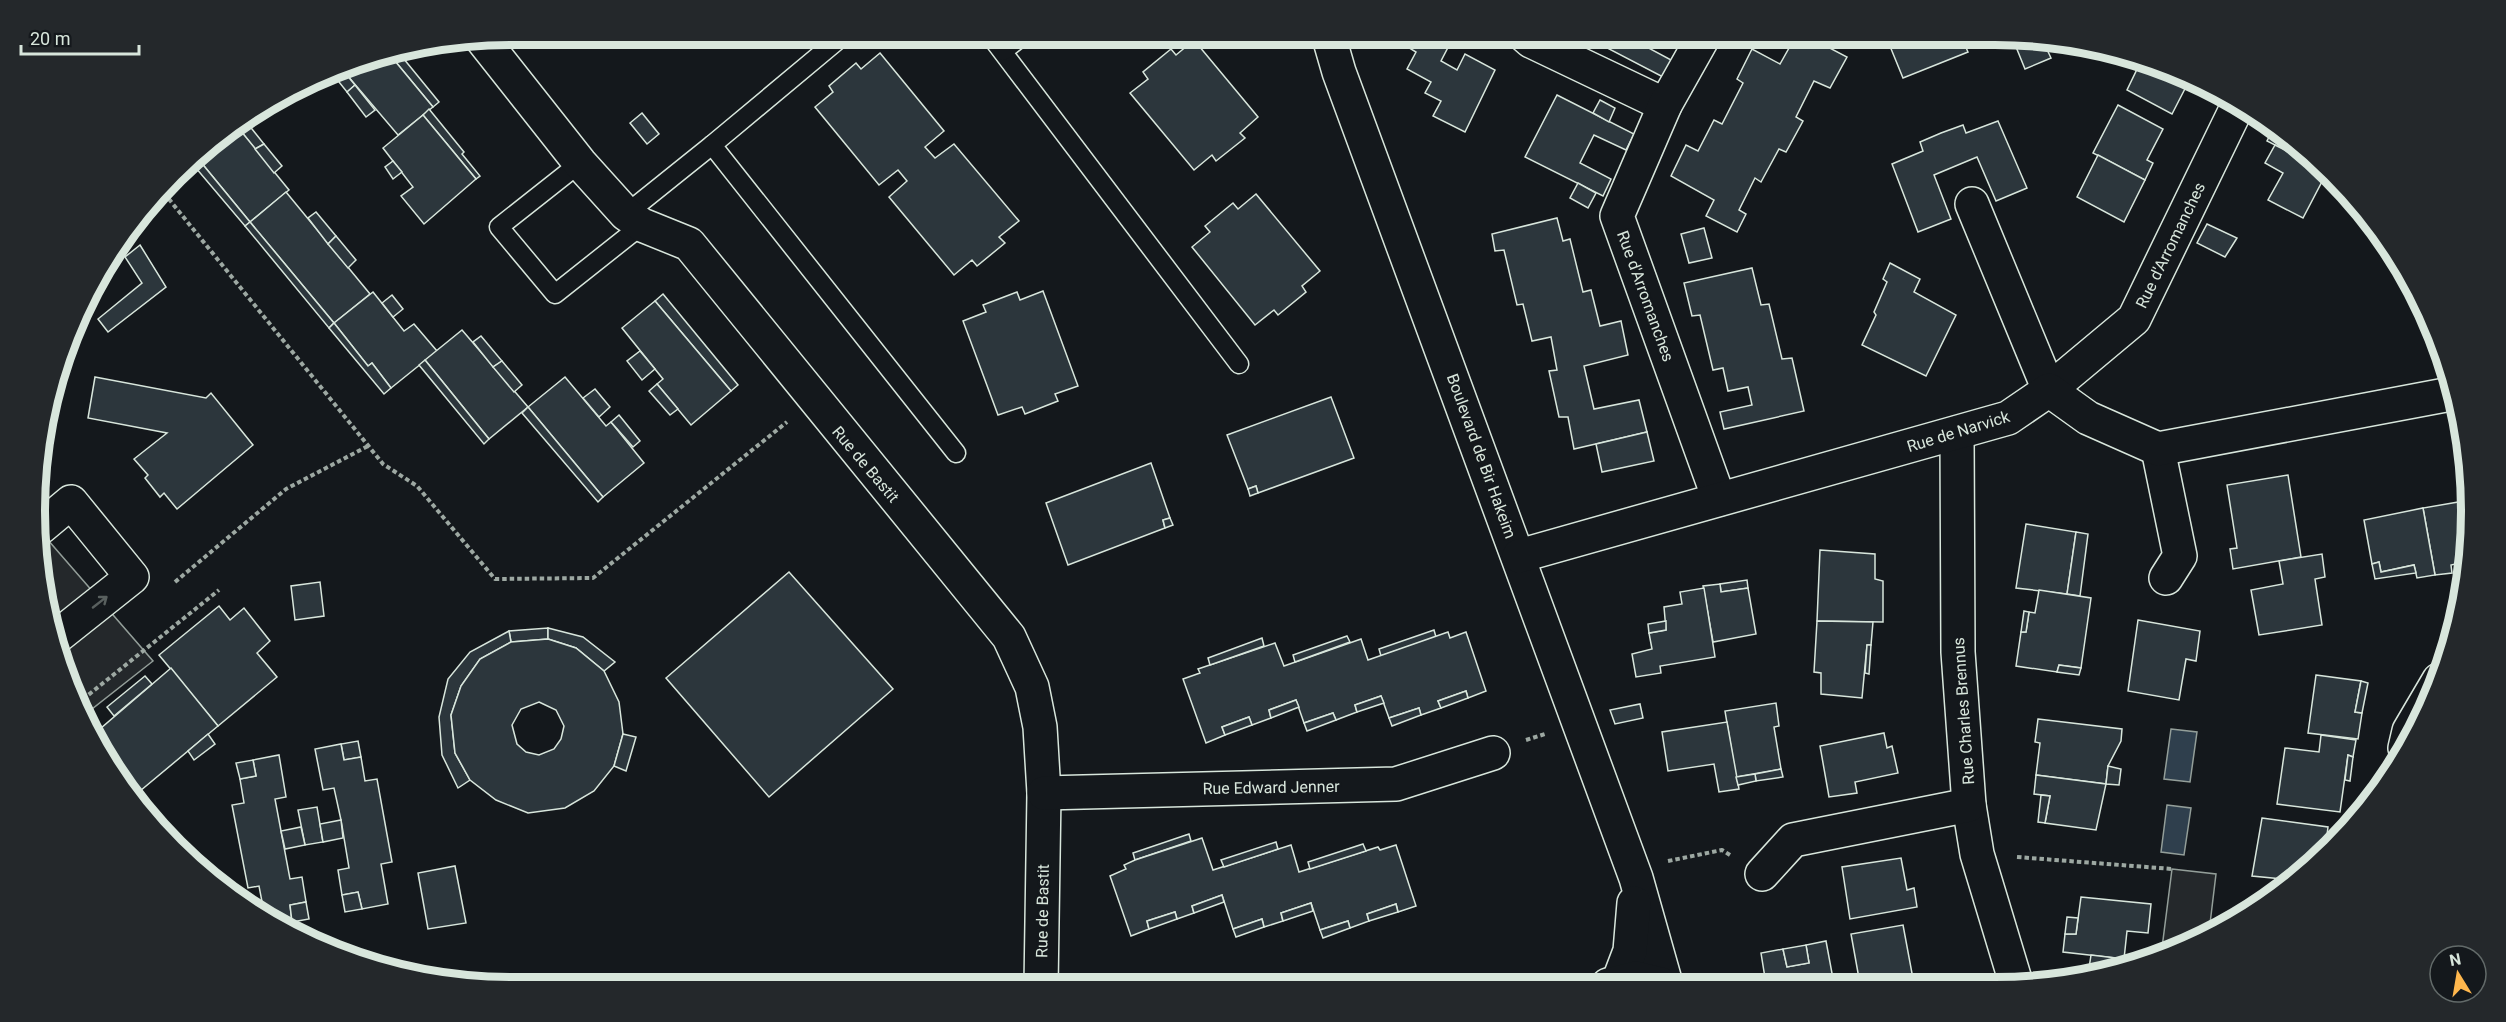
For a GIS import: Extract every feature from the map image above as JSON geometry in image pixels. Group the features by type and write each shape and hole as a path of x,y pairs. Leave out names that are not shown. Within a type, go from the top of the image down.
{"street":[{"name":"Boulevard de Bir Hakeim","path":"1331,45 1343,83 1519,556 1576,722 1636,878 1664,977"},
{"path":"1538,45 1665,105"},
{"name":"Rue d'Arromanches","path":"1699,45 1665,105 1617,216 1719,499"},
{"name":"Rue de Bastit","path":"487,46 580,163 634,219 689,244 813,400 1009,636 1032,687 1040,727 1044,793 1041,977"},
{"name":"Rue d'Arromanches","path":"2049,390 2134,319 2235,111"},
{"path":"1972,204 2049,390 2088,418 2158,449 2446,395"},
{"name":"Rue de Narvick","path":"1519,556 2008,418 2049,390"},
{"name":"Rue Charles Brennus","path":"1957,433 1958,652 1969,806 1977,854 2014,976"},
{"path":"2158,449 2180,556 2166,578"},
{"path":"45,523 71,502 132,577 61,633"},
{"name":"Rue Edward Jenner","path":"1044,793 1396,784 1493,753"},
{"path":"1762,874 1793,840 1969,806"},
{"name":"Boulevard de Bir Hakeim","path":"1617,977 1630,951 1636,878"}],"lane":[{"path":"580,163 499,227 555,294 712,145 832,45"},
{"path":"998,45 1239,364"},
{"path":"1003,51 1011,45"},
{"path":"712,145 956,453"}],"path":[{"path":"167,197 383,464 417,486 495,579 593,578 813,400"},
{"path":"175,582 286,489 368,446"},
{"path":"84,698 219,590"},
{"path":"1493,753 1576,722"},
{"path":"1636,878 1671,859 1722,849 1762,874"},
{"path":"1977,854 2172,869"}],"shaded area":[{"path":"46,538 153,661 90,711 80,689 61,632 49,572"},
{"path":"2172,869 2216,874 2210,924 2162,946"}],"water":[{"path":"2171,729 2197,732 2190,782 2164,779"},
{"path":"2167,805 2191,808 2184,855 2161,852"}],"building":[{"path":"1188,45 1198,45 1258,117 1240,133 1245,138 1216,161 1212,155 1194,170 1130,93 1148,79 1143,72 1171,49 1176,55"},
{"path":"1405,45 1449,45 1441,61 1457,70 1465,54 1495,70 1465,132 1433,116 1441,101 1425,93 1431,82 1407,69 1416,52"},
{"path":"1601,45 1643,45 1673,61 1663,77"},
{"path":"1784,45 1824,45 1847,57 1830,88 1814,81 1796,117 1803,121 1786,152 1779,149 1761,182 1755,178 1739,210 1746,214 1737,232 1706,216 1714,200 1671,176 1686,145 1698,151 1714,120 1722,124 1743,83 1737,79 1752,49 1780,64 1789,48"},
{"path":"1890,45 1965,45 1968,52 1903,78"},
{"path":"2016,46 2046,48 2051,58 2025,69"},
{"path":"880,53 944,131 925,147 935,158 954,144 1019,221 999,237 1005,243 977,266 972,260 954,275 889,197 907,181 898,170 879,185 815,107 833,92 829,86 856,63 861,69"},
{"path":"403,58 439,102 433,107 394,60"},
{"path":"394,60 433,107 398,135 347,75"},
{"path":"2138,68 2186,86 2172,114 2127,90"},
{"path":"347,75 355,85 347,92 336,79"},
{"path":"355,85 375,110 366,117 347,92"},
{"path":"1557,95 1634,134 1626,150 1594,135 1580,163 1611,179 1603,196 1525,157"},
{"path":"1600,100 1615,108 1609,122 1593,113"},
{"path":"2118,105 2163,129 2147,160 2153,163 2145,180 2093,153"},
{"path":"429,109 464,152 462,154 480,176 476,179 423,115"},
{"path":"642,113 659,134 647,144 630,123"},
{"path":"423,115 476,179 424,224 401,196 413,187 383,148"},
{"path":"1998,121 2027,188 1996,201 1977,157 1934,175 1951,219 1918,232 1892,164 1923,151 1920,142 1941,133 1963,125 1966,133"},
{"path":"249,126 264,144 255,149 241,131"},
{"path":"241,131 289,190 250,222 202,163"},
{"path":"2270,135 2296,156 2267,141"},
{"path":"264,144 282,166 274,173 255,149"},
{"path":"2275,145 2296,156 2323,179 2303,218 2268,200 2283,173 2265,163"},
{"path":"2098,155 2145,180 2124,222 2077,197"},
{"path":"393,161 402,172 393,179 385,167"},
{"path":"202,163 250,222 245,226 196,168"},
{"path":"1578,183 1596,193 1588,208 1570,198"},
{"path":"286,192 370,294 334,323 250,222"},
{"path":"1256,194 1320,271 1302,286 1306,292 1278,315 1274,310 1255,325 1192,247 1210,232 1205,226 1233,203 1238,209"},
{"path":"316,212 336,236 328,244 308,218"},
{"path":"1557,218 1563,241 1570,239 1583,292 1591,290 1600,326 1621,321 1628,355 1584,366 1594,409 1639,400 1647,432 1574,449 1568,417 1559,417 1549,371 1557,370 1551,337 1532,341 1523,304 1517,305 1504,250 1495,251 1492,234"},
{"path":"250,222 334,323 329,328 245,226"},
{"path":"2207,224 2237,238 2225,257 2197,243"},
{"path":"1704,228 1712,258 1689,263 1681,234"},
{"path":"336,236 356,260 348,268 328,244"},
{"path":"140,245 166,287 108,332 98,319 142,283 125,257"},
{"path":"1890,263 1920,279 1914,292 1956,315 1926,376 1862,345 1876,315 1874,312 1887,282 1883,279"},
{"path":"1752,268 1761,305 1769,304 1782,359 1792,358 1804,411 1724,429 1720,412 1752,405 1748,387 1728,391 1723,368 1713,370 1700,315 1692,316 1684,283"},
{"path":"1043,291 1078,386 1055,394 1058,401 1025,414 1022,407 998,415 963,321 986,312 983,305 1017,292 1020,300"},
{"path":"373,292 404,331 414,324 437,351 391,388 372,363 368,366 334,323"},
{"path":"663,294 738,385 731,391 655,301"},
{"path":"392,295 403,309 393,317 382,303"},
{"path":"655,301 731,391 691,425 657,384 663,379 622,328"},
{"path":"334,323 368,366 372,363 391,388 384,394 329,328"},
{"path":"462,330 528,407 489,439 425,360"},
{"path":"481,336 502,361 493,367 473,342"},
{"path":"640,351 655,369 642,380 627,361"},
{"path":"425,360 489,439 484,444 419,365"},
{"path":"502,361 522,385 514,392 493,367"},
{"path":"95,377 206,398 211,393 253,445 177,509 164,493 160,497 145,478 148,475 134,459 167,433 88,418"},
{"path":"565,377 606,426 611,422 644,463 603,497 528,407"},
{"path":"657,384 678,409 670,415 649,391"},
{"path":"595,389 610,407 599,417 583,398"},
{"path":"1331,397 1354,458 1258,493 1256,486 1248,489 1227,435"},
{"path":"528,407 603,497 598,502 522,413"},
{"path":"619,415 640,441 633,447 611,422"},
{"path":"1647,432 1654,461 1602,472 1596,444"},
{"path":"1151,463 1170,518 1163,520 1165,528 1068,565 1046,503"},
{"path":"2288,475 2301,557 2233,569 2230,549 2237,548 2227,485"},
{"path":"1256,486 1258,493 1250,496 1248,489"},
{"path":"2461,502 2458,563 2451,565 2452,573 2435,575 2423,508"},
{"path":"2423,508 2435,575 2417,578 2414,565 2381,572 2379,562 2372,564 2364,520"},
{"path":"1170,518 1173,525 1165,528 1163,520"},
{"path":"2026,524 2076,532 2067,594 2016,588"},
{"path":"2076,532 2088,534 2080,596 2067,594"},
{"path":"1820,550 1875,554 1875,579 1883,581 1883,622 1817,621"},
{"path":"2322,554 2325,577 2315,579 2322,625 2259,635 2251,590 2283,584 2279,561"},
{"path":"2379,562 2381,572 2414,565 2416,573 2375,579 2372,564"},
{"path":"789,572 893,689 769,797 666,678"},
{"path":"1747,580 1748,588 1721,592 1720,584"},
{"path":"320,582 324,616 295,620 291,586"},
{"path":"1720,584 1721,592 1748,588 1756,634 1713,642 1703,586"},
{"path":"1704,588 1715,657 1660,666 1661,673 1636,677 1632,654 1652,649 1649,633 1666,630 1664,607 1682,604 1680,592"},
{"path":"2039,590 2091,598 2081,668 2059,665 2057,672 2016,666 2021,632 2026,632 2029,612 2035,613"},
{"path":"219,606 230,620 244,608 270,641 257,653 277,677 218,726 159,655"},
{"path":"2024,611 2029,612 2026,632 2021,632"},
{"path":"2138,620 2200,631 2196,661 2186,659 2179,700 2128,691"},
{"path":"1666,621 1666,630 1649,633 1648,624"},
{"path":"1817,621 1873,622 1871,645 1867,645 1862,698 1821,694 1821,673 1814,672"},
{"path":"548,628 548,639 511,642 509,631"},
{"path":"548,628 583,637 615,662 604,671 576,648 548,639"},
{"path":"1434,630 1436,637 1381,656 1379,649"},
{"path":"509,631 511,642 480,659 461,686 451,715 455,753 470,780 458,788 442,755 439,717 448,679 470,652"},
{"path":"1448,632 1450,638 1466,632 1486,691 1468,698 1466,691 1438,701 1441,708 1421,715 1419,708 1389,718 1381,696 1355,705 1357,712 1336,720 1333,713 1304,723 1296,700 1269,710 1271,718 1252,725 1249,717 1222,727 1225,735 1206,743 1183,679 1200,673 1198,669 1275,643 1284,666 1361,639 1368,660"},
{"path":"1347,636 1350,642 1295,662 1293,655"},
{"path":"1262,638 1264,646 1210,665 1208,658"},
{"path":"548,639 576,648 604,671 619,702 623,734 614,766 594,791 565,808 528,813 496,800 470,780 455,753 451,715 461,686 480,659 511,642","holes":["539,702 556,710 564,726 561,739 554,749 539,755 526,752 517,744 512,725 521,709"]},
{"path":"1867,645 1871,645 1869,674 1865,673"},
{"path":"2059,665 2081,668 2079,675 2057,672"},
{"path":"171,668 218,726 139,792 99,729"},
{"path":"2316,675 2361,681 2355,712 2362,713 2358,739 2308,733"},
{"path":"145,676 152,684 114,716 107,707"},
{"path":"2361,681 2368,683 2362,713 2355,712"},
{"path":"1466,691 1468,698 1441,708 1438,701"},
{"path":"1381,696 1384,703 1357,712 1355,705"},
{"path":"1296,700 1299,707 1271,718 1269,710"},
{"path":"1776,703 1779,726 1774,727 1781,769 1736,777 1725,711"},
{"path":"1640,704 1643,718 1615,724 1610,710"},
{"path":"1419,708 1421,715 1392,726 1389,718"},
{"path":"1333,713 1336,720 1307,731 1304,723"},
{"path":"1249,717 1252,725 1225,735 1222,727"},
{"path":"2038,719 2122,729 2121,741 2108,766 2106,784 2036,775 2040,743 2035,742"},
{"path":"1727,722 1739,789 1719,792 1714,764 1668,771 1662,732"},
{"path":"1884,733 1887,748 1892,746 1898,773 1855,782 1857,793 1829,797 1820,746"},
{"path":"208,734 215,744 194,760 188,751"},
{"path":"623,734 636,737 626,771 614,766"},
{"path":"2321,735 2356,740 2353,757 2348,755 2340,812 2277,804 2285,748 2319,752"},
{"path":"358,741 361,757 344,760 341,744"},
{"path":"341,744 344,760 361,757 365,781 377,779 392,862 381,864 388,904 362,909 358,892 342,895 338,870 349,868 341,820 334,788 323,790 315,749"},
{"path":"279,755 286,797 275,799 290,879 302,877 306,902 290,905 292,922 263,905 259,886 248,888 232,805 244,803 240,779 256,776 253,760"},
{"path":"2348,755 2353,757 2350,781 2345,780"},
{"path":"253,760 256,776 240,779 236,763"},
{"path":"2108,766 2121,769 2119,785 2106,784"},
{"path":"1781,769 1783,777 1756,781 1755,774"},
{"path":"1755,774 1756,781 1738,785 1736,777"},
{"path":"2036,775 2106,784 2096,830 2045,823 2050,796 2034,794"},
{"path":"2041,795 2050,796 2045,823 2038,822"},
{"path":"317,807 323,842 305,845 298,810"},
{"path":"2262,818 2328,827 2325,841 2281,879 2252,876"},
{"path":"341,820 343,838 323,842 320,824"},
{"path":"301,827 305,845 285,849 281,831"},
{"path":"1189,834 1191,841 1135,860 1133,853"},
{"path":"1202,838 1213,870 1291,845 1299,872 1378,847 1380,850 1396,845 1416,906 1398,912 1396,904 1367,914 1369,921 1350,928 1348,921 1320,930 1311,903 1281,913 1283,921 1264,927 1262,919 1233,929 1222,895 1192,906 1194,913 1177,919 1175,912 1147,921 1149,929 1131,936 1110,876 1126,869 1124,865 1135,860"},
{"path":"1276,842 1278,849 1224,867 1221,860"},
{"path":"1363,844 1366,851 1310,869 1308,862"},
{"path":"1901,858 1907,890 1914,888 1917,907 1850,919 1842,867"},
{"path":"455,866 466,923 428,929 418,873"},
{"path":"358,892 362,909 345,912 342,895"},
{"path":"1222,895 1224,902 1194,913 1192,906"},
{"path":"2081,897 2151,904 2148,933 2127,931 2124,959 2063,952 2065,934 2076,934"},
{"path":"306,902 309,919 292,922 290,905"},
{"path":"1311,903 1313,911 1283,921 1281,913"},
{"path":"1396,904 1398,912 1369,921 1367,914"},
{"path":"1175,912 1177,919 1149,929 1147,921"},
{"path":"2067,917 2078,918 2076,934 2065,934"},
{"path":"1262,919 1264,927 1236,937 1233,929"},
{"path":"1348,921 1350,928 1323,938 1320,930"},
{"path":"1903,925 1913,977 1859,977 1851,934"},
{"path":"1826,941 1833,977 1765,977 1761,953 1783,949 1787,967 1809,963 1806,945"},
{"path":"1806,945 1809,963 1787,967 1783,949"},
{"path":"2091,955 2123,959 2116,961 2089,967"}]}
